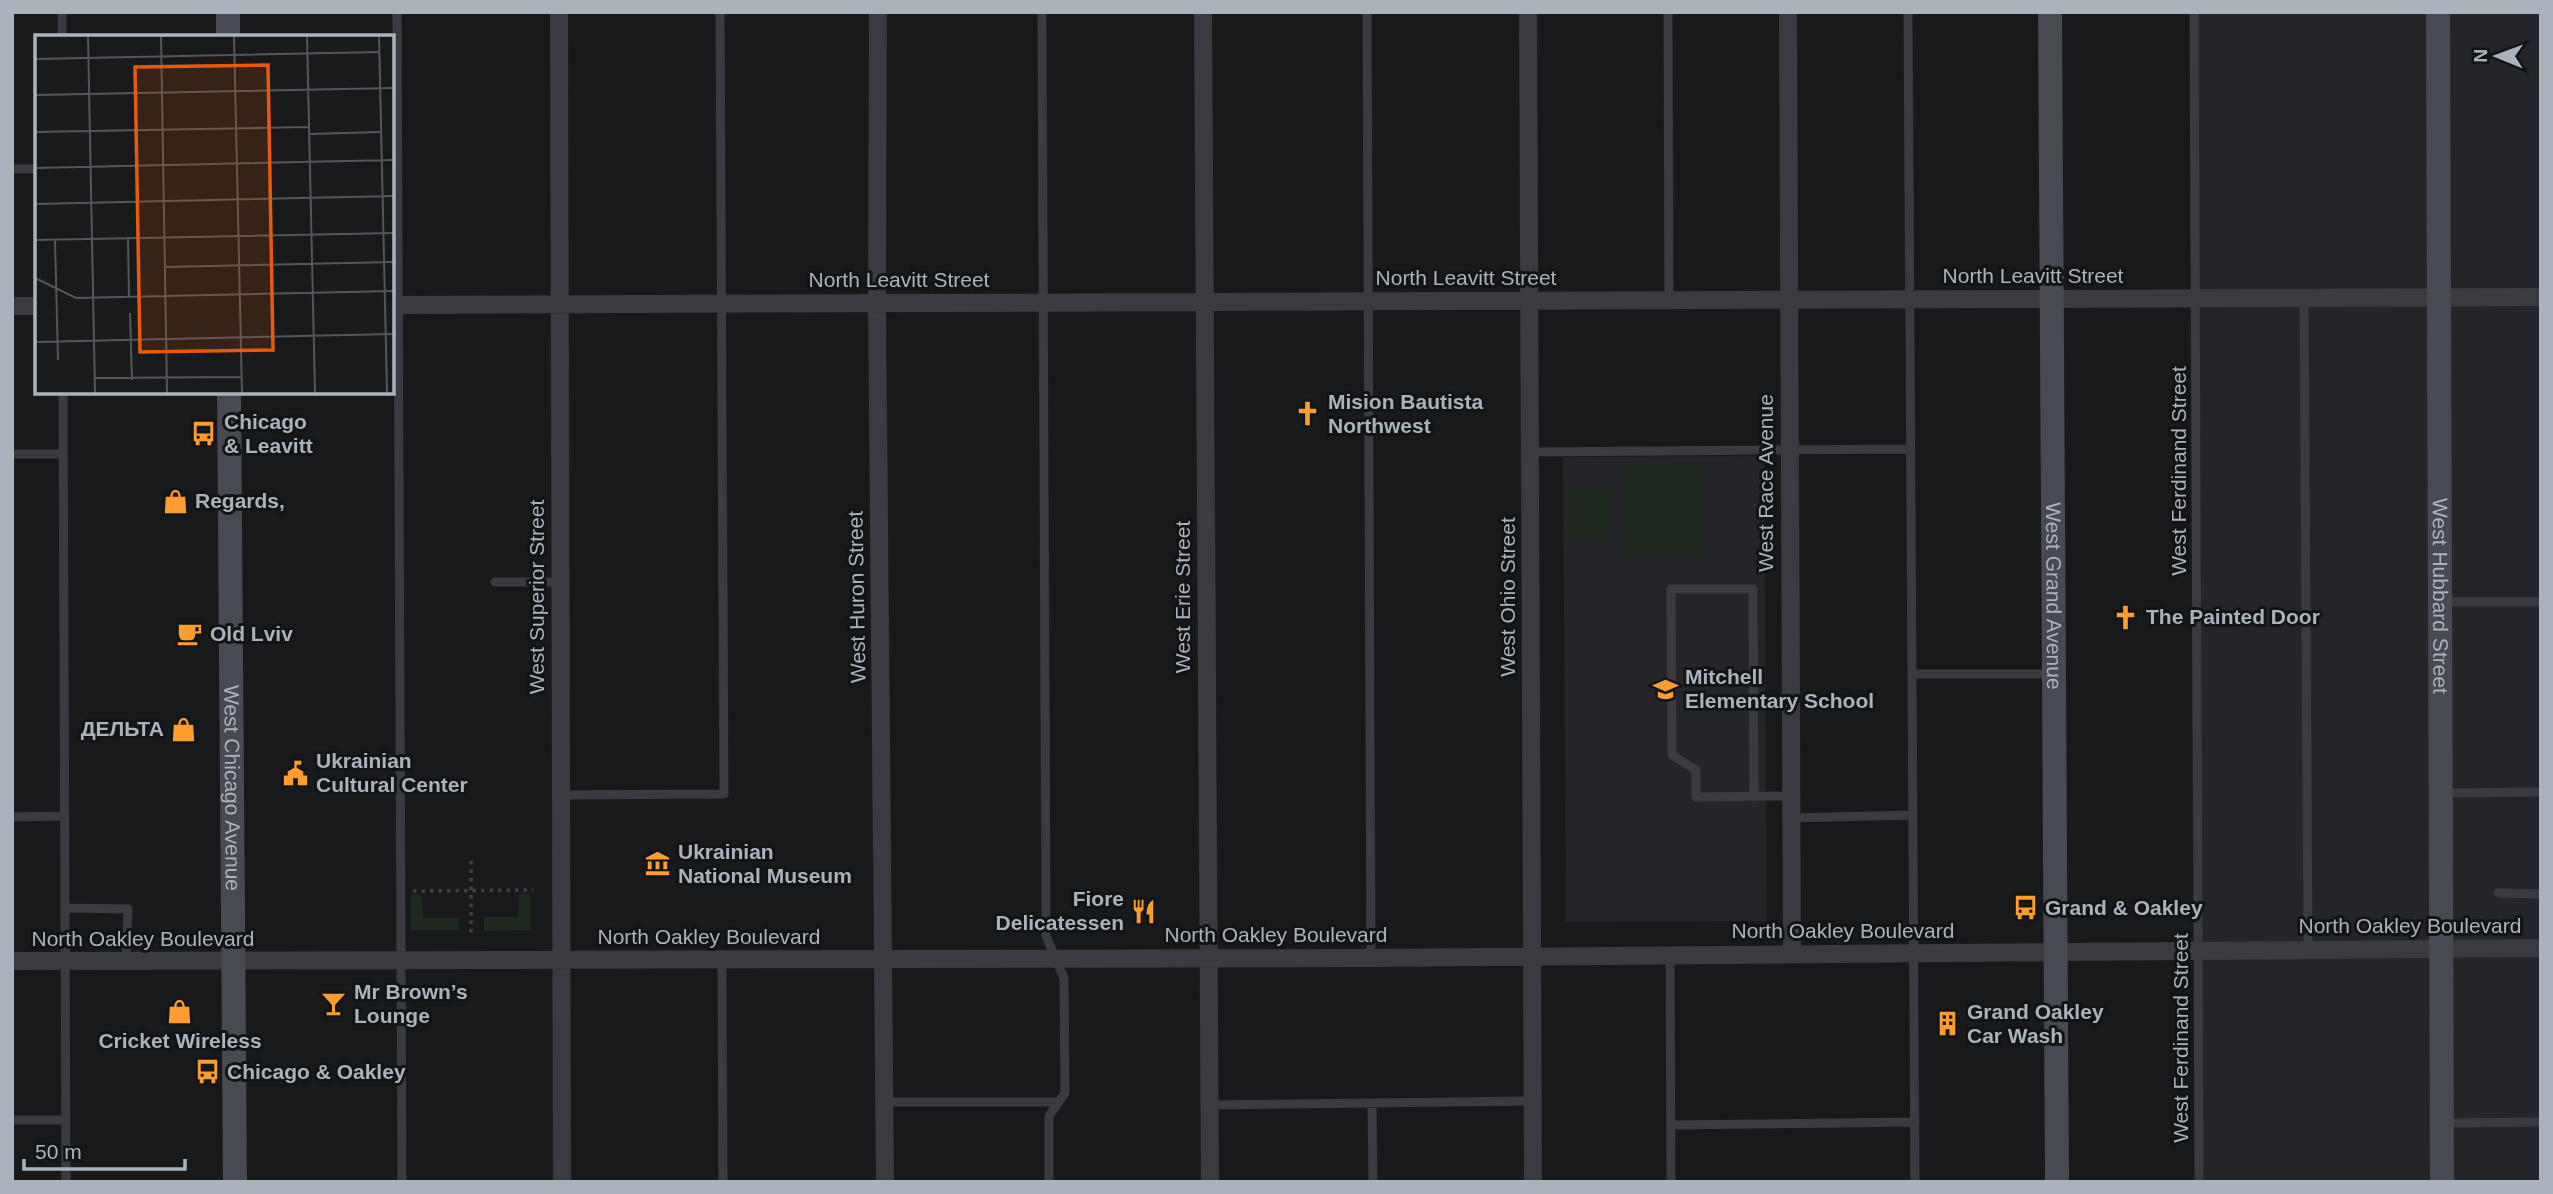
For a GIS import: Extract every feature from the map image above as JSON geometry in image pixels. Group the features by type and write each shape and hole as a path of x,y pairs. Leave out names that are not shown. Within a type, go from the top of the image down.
{"main road":[{"path":"228,12 228,35"},
{"name":"West Grand Avenue","path":"2050,12 2057,1182"},
{"name":"West Hubbard Street","path":"2438,12 2442,1182"},
{"name":"West Chicago Avenue","path":"229,394 235,1182"}],"street":[{"name":"West Superior Street","path":"559,12 562,1182"},
{"name":"West Huron Street","path":"877,12 884,1182"},
{"name":"West Erie Street","path":"1203,12 1210,1182"},
{"name":"West Ohio Street","path":"1528,12 1533,1182"},
{"name":"West Race Avenue","path":"1788,12 1792,954"},
{"name":"North Leavitt Street","path":"395,305 2541,297"},
{"path":"12,306 35,306"},
{"name":"North Oakley Boulevard","path":"12,961 1371,958 2541,948"}],"lane":[{"path":"62,12 62,35"},
{"path":"397,12 395,305 402,1182"},
{"path":"560,795 724,794 720,12"},
{"path":"1042,12 1041,303 1046,930 1055,959 1065,978 1065,1093 1049,1116 1049,1182"},
{"path":"1367,12 1371,958"},
{"path":"1668,12 1669,300"},
{"path":"1908,12 1915,1182"},
{"name":"West Ferdinand Street","path":"2194,12 2199,1182"},
{"path":"12,169 35,169"},
{"path":"2304,298 2308,950"},
{"path":"63,394 66,1182"},
{"path":"1530,452 1911,449"},
{"path":"12,454 63,453"},
{"path":"495,582 560,582"},
{"path":"1754,797 1753,589 1671,589 1672,755 1696,771 1696,797 1754,797 1791,796"},
{"path":"2440,602 2541,602"},
{"path":"1912,674 2054,674"},
{"path":"2441,793 2541,792"},
{"path":"1791,818 1913,815"},
{"path":"12,817 65,816"},
{"path":"2498,893 2541,894"},
{"path":"65,908 128,909 126,961"},
{"path":"1671,955 1671,1182"},
{"path":"722,960 723,1182"},
{"path":"1209,1105 1533,1101"},
{"path":"884,1102 1059,1102"},
{"path":"1372,1103 1373,1182"},
{"path":"12,1120 66,1120"},
{"path":"1671,1125 1915,1122"},
{"path":"2442,1123 2541,1122"}],"path":[{"path":"471,861 471,933"},
{"path":"423,891 533,890"}],"shaded area":[{"path":"2193,12 2541,12 2541,1182 2202,1182"},
{"name":"Mitchell Elementary School","path":"1764,456 1767,921 1566,922 1563,457"},
{"path":"1622,466 1702,466 1703,556 1623,557"},
{"path":"1568,490 1610,490 1611,539 1569,540"},
{"path":"519,894 530,894 530,930 484,931 484,917 518,917"},
{"path":"411,895 422,895 423,918 458,918 458,930 411,930"}],"place":[{"name":"Mision Bautista Northwest","path":"1308,414"},
{"name":"Chicago & Leavitt","path":"204,434"},
{"name":"Regards,","path":"175,501"},
{"name":"The Painted Door","path":"2126,617"},
{"name":"Old Lviv","path":"190,634"},
{"name":"Mitchell Elementary School","path":"1665,689"},
{"name":"ДЕЛЬТА","path":"184,729"},
{"name":"Ukrainian Cultural Center","path":"296,773"},
{"name":"Ukrainian National Museum","path":"658,864"},
{"name":"Grand & Oakley","path":"2025,908"},
{"name":"Fiore Delicatessen","path":"1144,911"},
{"name":"Mr Brown’s Lounge","path":"334,1004"},
{"name":"Cricket Wireless","path":"180,1012"},
{"name":"Grand Oakley Car Wash","path":"1947,1024"},
{"name":"Chicago & Oakley","path":"207,1072"}]}
